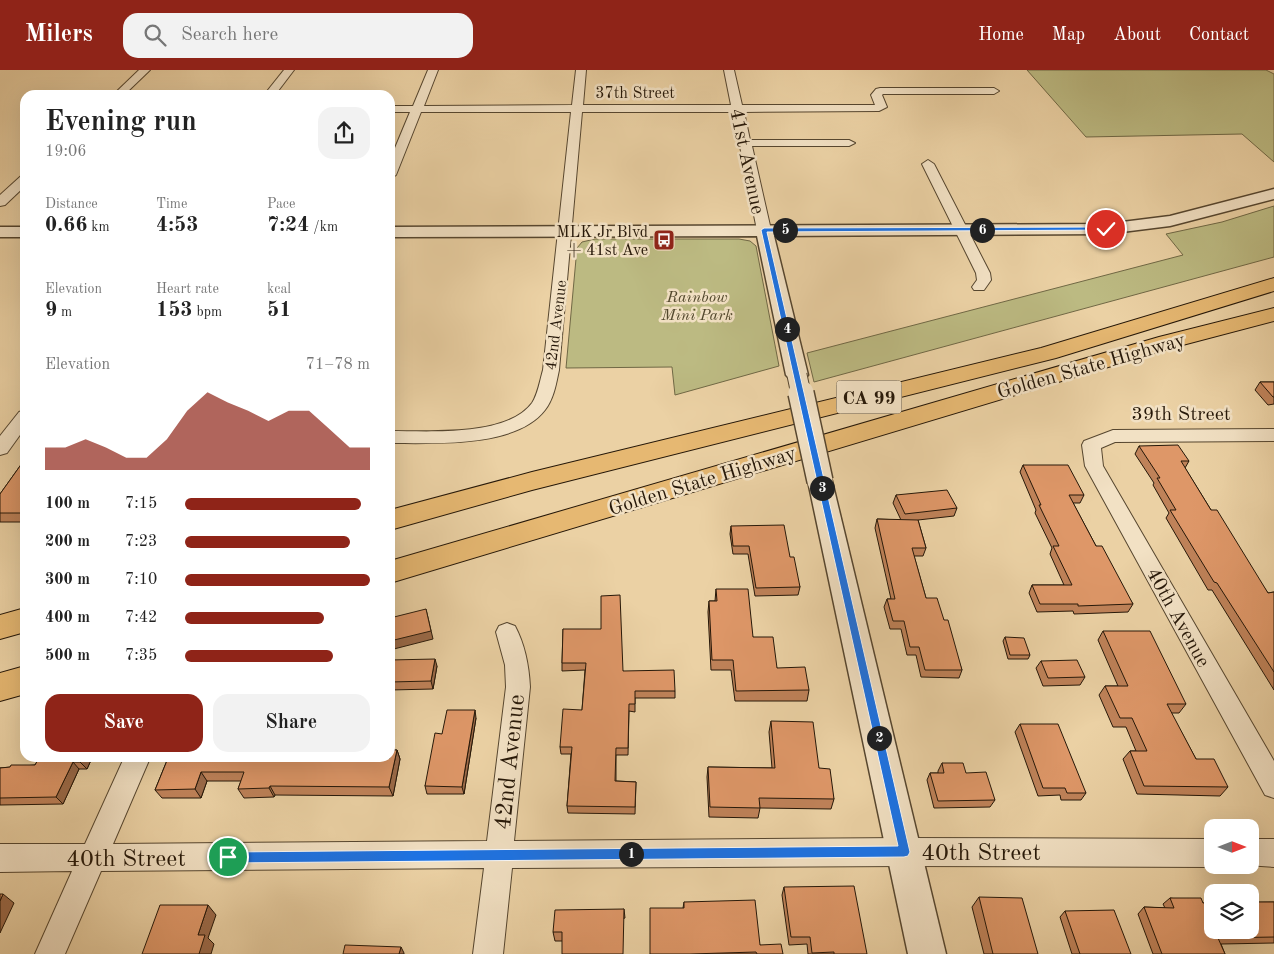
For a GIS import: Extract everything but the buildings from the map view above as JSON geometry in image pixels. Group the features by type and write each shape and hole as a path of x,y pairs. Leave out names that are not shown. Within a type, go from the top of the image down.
{"highway":[{"name":"Golden State Highway","path":"395,519 532,481 1048,353 1274,284"},
{"name":"Golden State Highway","path":"395,571 1167,342 1274,314"},
{"path":"1167,342 1253,335 1274,330"},
{"path":"0,607 20,603"},
{"path":"0,627 20,621"},
{"path":"0,688 20,682"}],"street":[{"path":"123,90 145,70"},
{"path":"273,90 289,70"},
{"path":"395,163 433,70"},
{"name":"42nd Avenue","path":"395,437 457,437 495,431 521,421 538,408 546,393 551,370 581,70"},
{"name":"41st Avenue","path":"729,70 927,954"},
{"name":"37th Street","path":"395,109 879,108 882,107 876,95 880,91 994,91"},
{"path":"744,143 849,143"},
{"path":"928,164 984,273 984,280 979,287"},
{"path":"0,202 20,184"},
{"path":"395,232 1071,230 1139,226 1196,216 1274,194"},
{"path":"0,232 20,232"},
{"path":"8,442 20,424"},
{"name":"39th Street","path":"1091,445 1113,436 1274,436"},
{"name":"40th Avenue","path":"1091,445 1094,466 1274,786"},
{"name":"42nd Avenue","path":"488,954 518,687 517,665 507,632"},
{"path":"50,954 135,762"},
{"name":"40th Street","path":"0,858 93,859 904,852 1204,853"},
{"path":"1259,853 1274,853"}],"green space":[{"path":"1027,70 1266,70 1274,74 1274,162 1242,134 1086,137"},
{"path":"1274,206 1274,257 814,382 807,353 1183,255 1166,234 1222,222"},
{"name":"Rainbow Mini Park","path":"595,239 739,239 750,241 756,246 779,366 675,395 672,367 566,368 577,248 582,242"}],"place":[{"name":"MLK Jr Blvd + 41st Ave","path":"664,240"}],"route":[{"path":"228,857 904,852 764,230 1106,229"}]}
